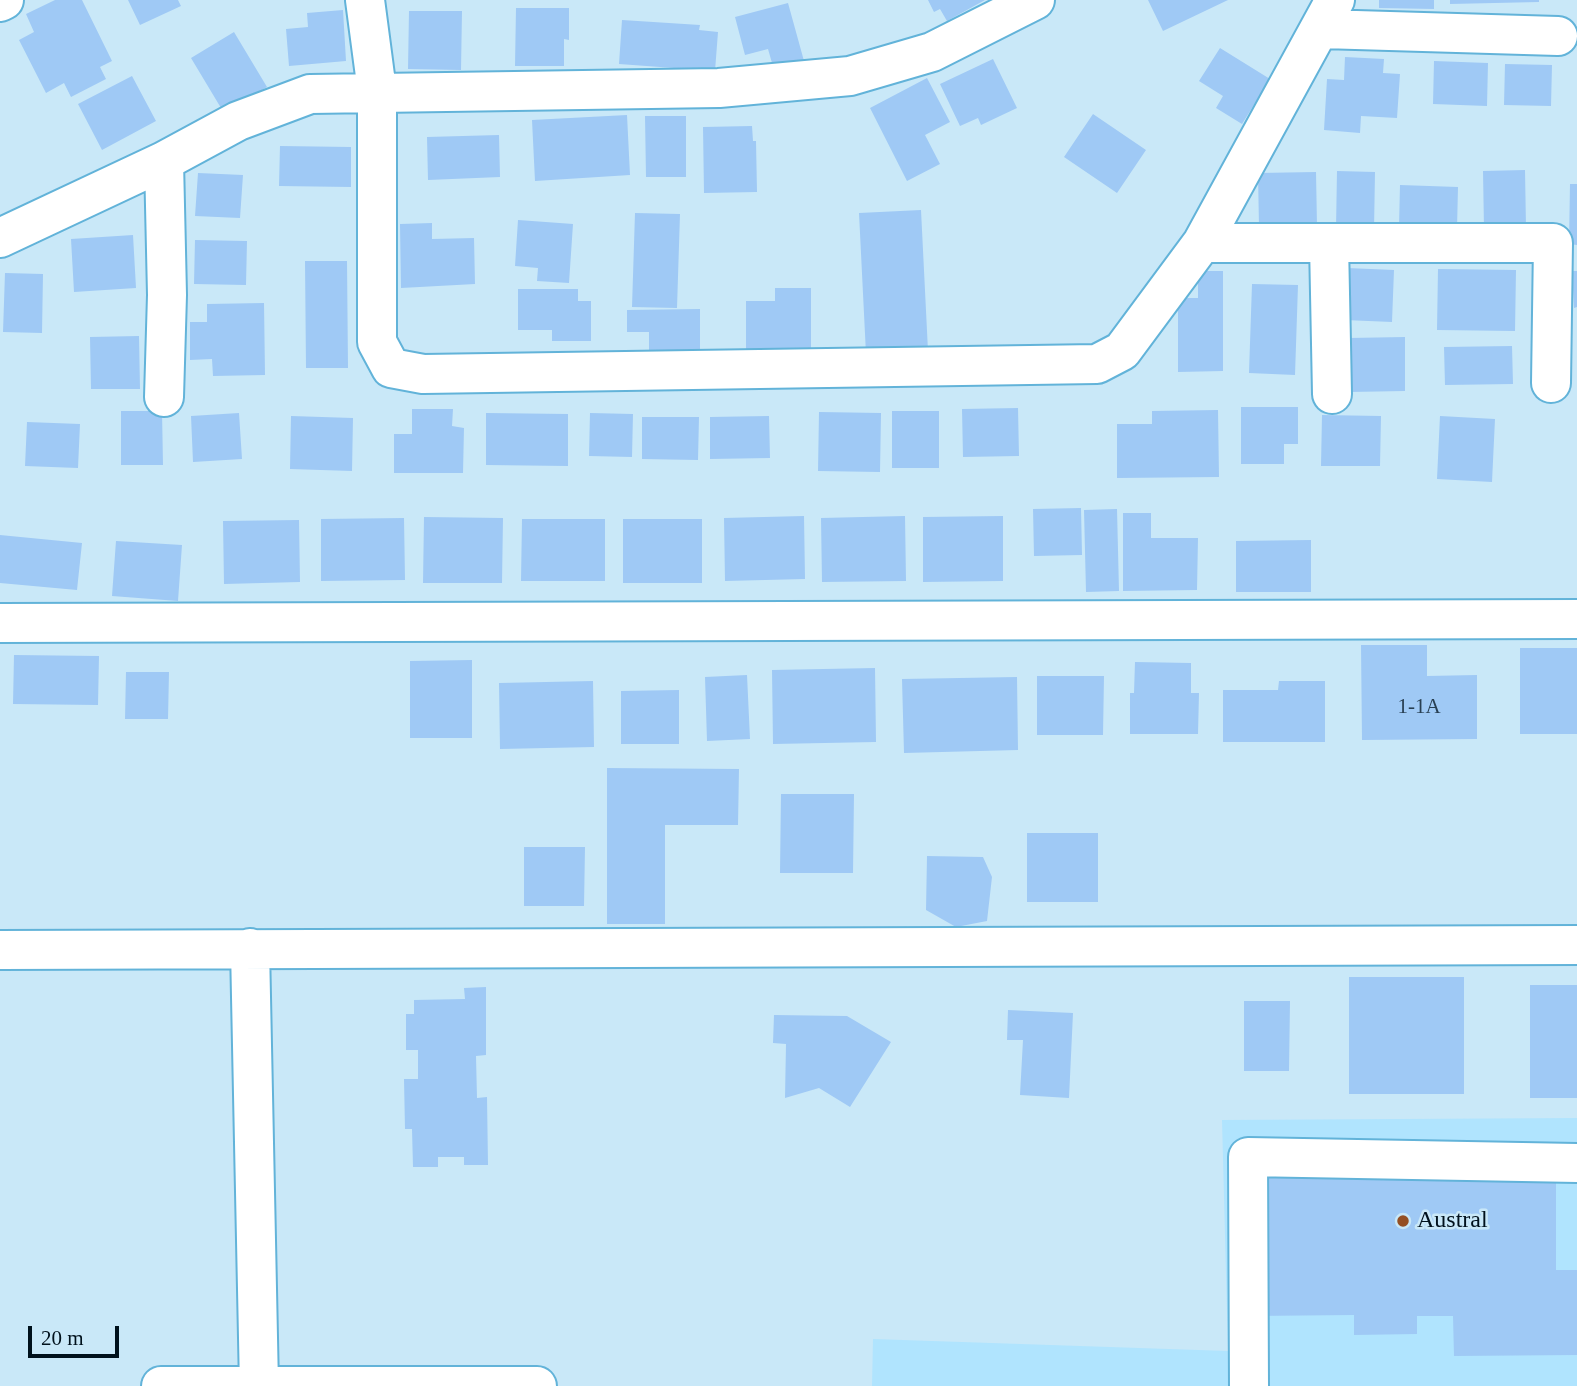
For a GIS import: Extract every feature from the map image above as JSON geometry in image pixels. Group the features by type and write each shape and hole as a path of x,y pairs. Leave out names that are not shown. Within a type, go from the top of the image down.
{"street":[{"path":"365,0 377,91 377,342 391,368 423,374 1097,364 1122,351 1202,243 1329,14 1558,36"},
{"path":"0,238 164,160 238,121 310,94 719,88 850,76 932,52 1035,0"},
{"path":"164,160 167,295 164,397"},
{"path":"1202,243 1553,243 1550,383"},
{"path":"1329,243 1332,394"},
{"path":"0,623 1577,618"},
{"path":"0,950 1577,945"},
{"path":"250,948 260,1385"},
{"path":"1249,1386 1248,1157 1577,1163"},
{"path":"161,1386 537,1386"}],"shaded area":[{"path":"1577,1118 1577,1386 872,1386 873,1339 1228,1351 1222,1120"}],"building":[{"path":"55,0 82,0 112,61 100,67 106,79 71,97 64,83 46,93 19,40 34,32 26,14"},
{"path":"128,0 178,0 181,6 140,25"},
{"path":"928,0 985,0 947,21 940,9 934,12"},
{"path":"1148,0 1228,0 1163,31"},
{"path":"1379,0 1434,0 1434,9 1379,8"},
{"path":"1450,0 1539,0 1539,2 1450,4"},
{"path":"788,3 804,61 774,70 768,49 745,55 735,17"},
{"path":"516,8 569,8 569,40 564,39 564,66 515,66"},
{"path":"343,10 346,61 289,66 286,29 308,27 307,13"},
{"path":"409,11 462,11 461,70 408,69"},
{"path":"622,20 700,25 699,30 718,32 715,71 619,64"},
{"path":"234,32 267,87 224,113 191,58"},
{"path":"1220,48 1270,79 1242,124 1216,108 1223,96 1199,81"},
{"path":"1345,57 1384,59 1383,73 1400,74 1397,118 1361,116 1360,133 1324,130 1327,79 1344,80"},
{"path":"993,59 1017,108 981,125 978,118 960,126 940,84"},
{"path":"1434,61 1488,63 1487,106 1433,104"},
{"path":"1505,64 1552,65 1551,106 1504,105"},
{"path":"132,76 156,121 102,150 78,104"},
{"path":"927,78 950,122 925,135 940,164 907,181 870,108"},
{"path":"1093,114 1146,150 1117,193 1064,157"},
{"path":"627,115 630,175 535,181 532,120"},
{"path":"645,116 686,116 686,177 646,177"},
{"path":"752,126 753,141 756,141 757,192 704,193 703,127"},
{"path":"499,135 500,177 428,180 427,137"},
{"path":"280,146 351,147 351,187 279,186"},
{"path":"1525,170 1526,228 1484,229 1483,171"},
{"path":"1337,171 1375,172 1374,230 1336,229"},
{"path":"1316,172 1317,226 1259,227 1258,173"},
{"path":"198,173 243,175 240,218 195,216"},
{"path":"1570,184 1577,184 1577,245 1569,244"},
{"path":"1400,185 1458,187 1457,229 1399,228"},
{"path":"921,210 928,351 866,354 859,213"},
{"path":"635,213 680,214 677,308 632,307"},
{"path":"518,220 573,224 569,283 537,281 538,268 515,266"},
{"path":"432,223 432,239 474,238 475,284 401,288 400,224"},
{"path":"133,235 136,288 74,292 71,239"},
{"path":"195,240 247,241 246,285 194,284"},
{"path":"305,261 347,261 348,368 306,368"},
{"path":"1347,268 1394,270 1392,322 1345,320"},
{"path":"1438,269 1516,270 1515,331 1437,330"},
{"path":"1198,271 1223,271 1223,371 1178,372 1178,310 1183,298 1198,298"},
{"path":"1572,271 1577,271 1577,307 1574,308"},
{"path":"5,273 43,274 42,333 3,332"},
{"path":"1252,284 1298,285 1295,375 1249,373"},
{"path":"775,288 811,288 811,350 746,351 746,301 775,301"},
{"path":"518,289 578,289 578,301 591,301 591,341 552,341 552,330 518,330"},
{"path":"264,303 265,375 213,376 212,359 190,360 190,322 207,322 207,304"},
{"path":"700,309 700,355 649,355 649,332 627,332 627,310"},
{"path":"139,336 140,389 91,389 90,337"},
{"path":"1405,337 1405,391 1349,392 1349,338"},
{"path":"1512,346 1513,384 1445,385 1444,347"},
{"path":"1241,407 1298,407 1298,444 1284,444 1284,464 1241,464"},
{"path":"1018,408 1019,456 963,457 962,409"},
{"path":"412,409 453,409 452,426 464,428 463,473 394,473 394,434 412,434"},
{"path":"1218,410 1219,477 1117,478 1117,424 1152,424 1152,411"},
{"path":"121,411 162,411 163,465 121,465"},
{"path":"892,411 939,411 939,468 892,468"},
{"path":"819,412 881,413 880,472 818,471"},
{"path":"239,413 242,459 193,462 191,416"},
{"path":"486,413 568,414 568,466 486,465"},
{"path":"590,413 633,414 632,457 589,456"},
{"path":"1322,415 1381,416 1380,466 1321,466"},
{"path":"291,416 353,418 352,471 290,469"},
{"path":"769,416 770,458 710,459 710,417"},
{"path":"1440,416 1495,419 1492,482 1437,479"},
{"path":"642,417 699,417 698,460 642,459"},
{"path":"27,422 80,424 78,468 25,466"},
{"path":"1081,508 1082,555 1034,556 1033,509"},
{"path":"1117,509 1119,591 1086,592 1084,510"},
{"path":"1123,513 1151,513 1151,538 1198,538 1197,590 1123,591"},
{"path":"804,516 805,579 725,581 724,518"},
{"path":"905,516 906,581 822,582 821,518"},
{"path":"1003,516 1003,581 923,582 923,517"},
{"path":"424,517 503,518 502,583 423,583"},
{"path":"404,518 405,580 321,581 321,519"},
{"path":"522,519 605,519 605,581 521,581"},
{"path":"623,519 702,519 702,583 623,583"},
{"path":"299,520 300,582 224,584 223,521"},
{"path":"0,535 82,543 77,590 0,583"},
{"path":"1311,540 1311,592 1236,592 1236,541"},
{"path":"116,541 182,545 178,601 112,596"},
{"path":"1361,645 1427,645 1427,676 1477,675 1477,739 1362,740"},
{"path":"1520,648 1577,648 1577,734 1520,734"},
{"path":"14,655 99,656 98,705 13,704"},
{"path":"472,660 472,738 410,738 410,661"},
{"path":"1135,662 1191,663 1191,693 1199,693 1198,734 1130,734 1130,693 1134,693"},
{"path":"875,668 876,742 773,744 772,670"},
{"path":"126,672 169,672 168,719 125,719"},
{"path":"747,675 750,739 707,741 705,677"},
{"path":"1037,676 1104,676 1103,735 1037,735"},
{"path":"1017,677 1018,750 904,753 902,679"},
{"path":"593,681 594,747 500,749 499,683"},
{"path":"1279,681 1325,681 1325,742 1223,742 1223,690 1278,690"},
{"path":"679,690 679,744 621,744 621,691"},
{"path":"607,768 739,769 738,825 665,825 665,924 607,924"},
{"path":"781,794 854,794 853,873 780,873"},
{"path":"1027,833 1098,833 1098,902 1027,902"},
{"path":"524,847 585,847 584,906 524,906"},
{"path":"927,856 983,857 992,877 987,921 956,927 926,910"},
{"path":"1349,977 1464,977 1464,1094 1349,1094"},
{"path":"1530,985 1577,985 1577,1098 1530,1098"},
{"path":"486,987 486,1055 476,1056 477,1098 487,1097 488,1165 464,1165 464,1157 438,1157 438,1167 413,1167 412,1129 405,1129 404,1079 418,1079 418,1050 406,1050 406,1014 414,1014 414,1000 465,999 464,988"},
{"path":"1244,1001 1290,1001 1289,1071 1244,1071"},
{"path":"1008,1010 1073,1013 1069,1098 1020,1095 1023,1040 1007,1040"},
{"path":"774,1015 847,1016 891,1042 850,1107 819,1088 785,1098 786,1044 773,1043"},
{"name":"Austral","path":"1556,1170 1556,1270 1577,1270 1577,1355 1454,1356 1453,1316 1417,1316 1417,1334 1354,1335 1354,1315 1251,1316 1250,1173"}],"place":[{"name":"Austral","path":"1403,1221"}]}
